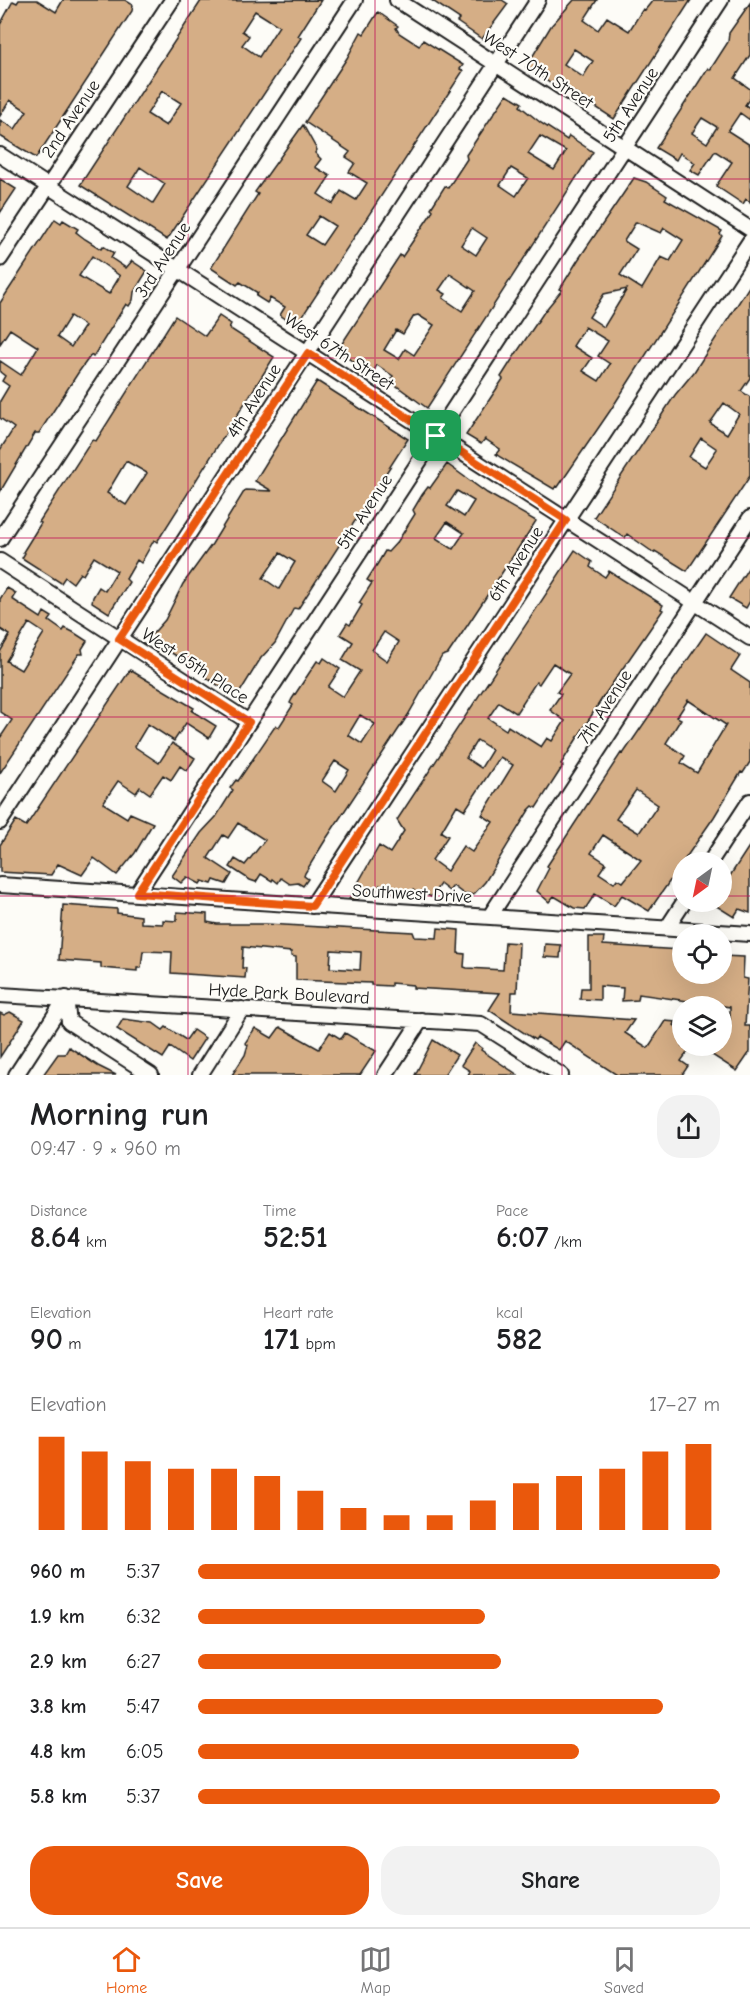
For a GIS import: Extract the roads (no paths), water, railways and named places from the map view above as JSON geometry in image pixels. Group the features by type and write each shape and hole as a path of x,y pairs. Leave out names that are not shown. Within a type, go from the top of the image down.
{"street":[{"name":"2nd Avenue","path":"0,259 172,0"},
{"name":"3rd Avenue","path":"0,539 355,0"},
{"name":"West 70th Street","path":"397,0 750,229"},
{"name":"4th Avenue","path":"0,822 538,0"},
{"name":"5th Avenue","path":"137,893 721,0"},
{"name":"West 67th Street","path":"0,155 750,638"},
{"name":"6th Avenue","path":"312,906 750,241"},
{"name":"7th Avenue","path":"490,916 750,518"},
{"name":"West 65th Place","path":"0,561 249,722"},
{"path":"717,852 750,801"},
{"name":"Southwest Drive","path":"0,885 750,934"},
{"path":"667,928 677,912"},
{"name":"Hyde Park Boulevard","path":"0,995 481,1024 561,1075"},
{"path":"16,1075 66,998"},
{"path":"66,998 69,1022 151,1075"},
{"path":"200,1075 242,1009"},
{"path":"385,1075 421,1020"}]}
